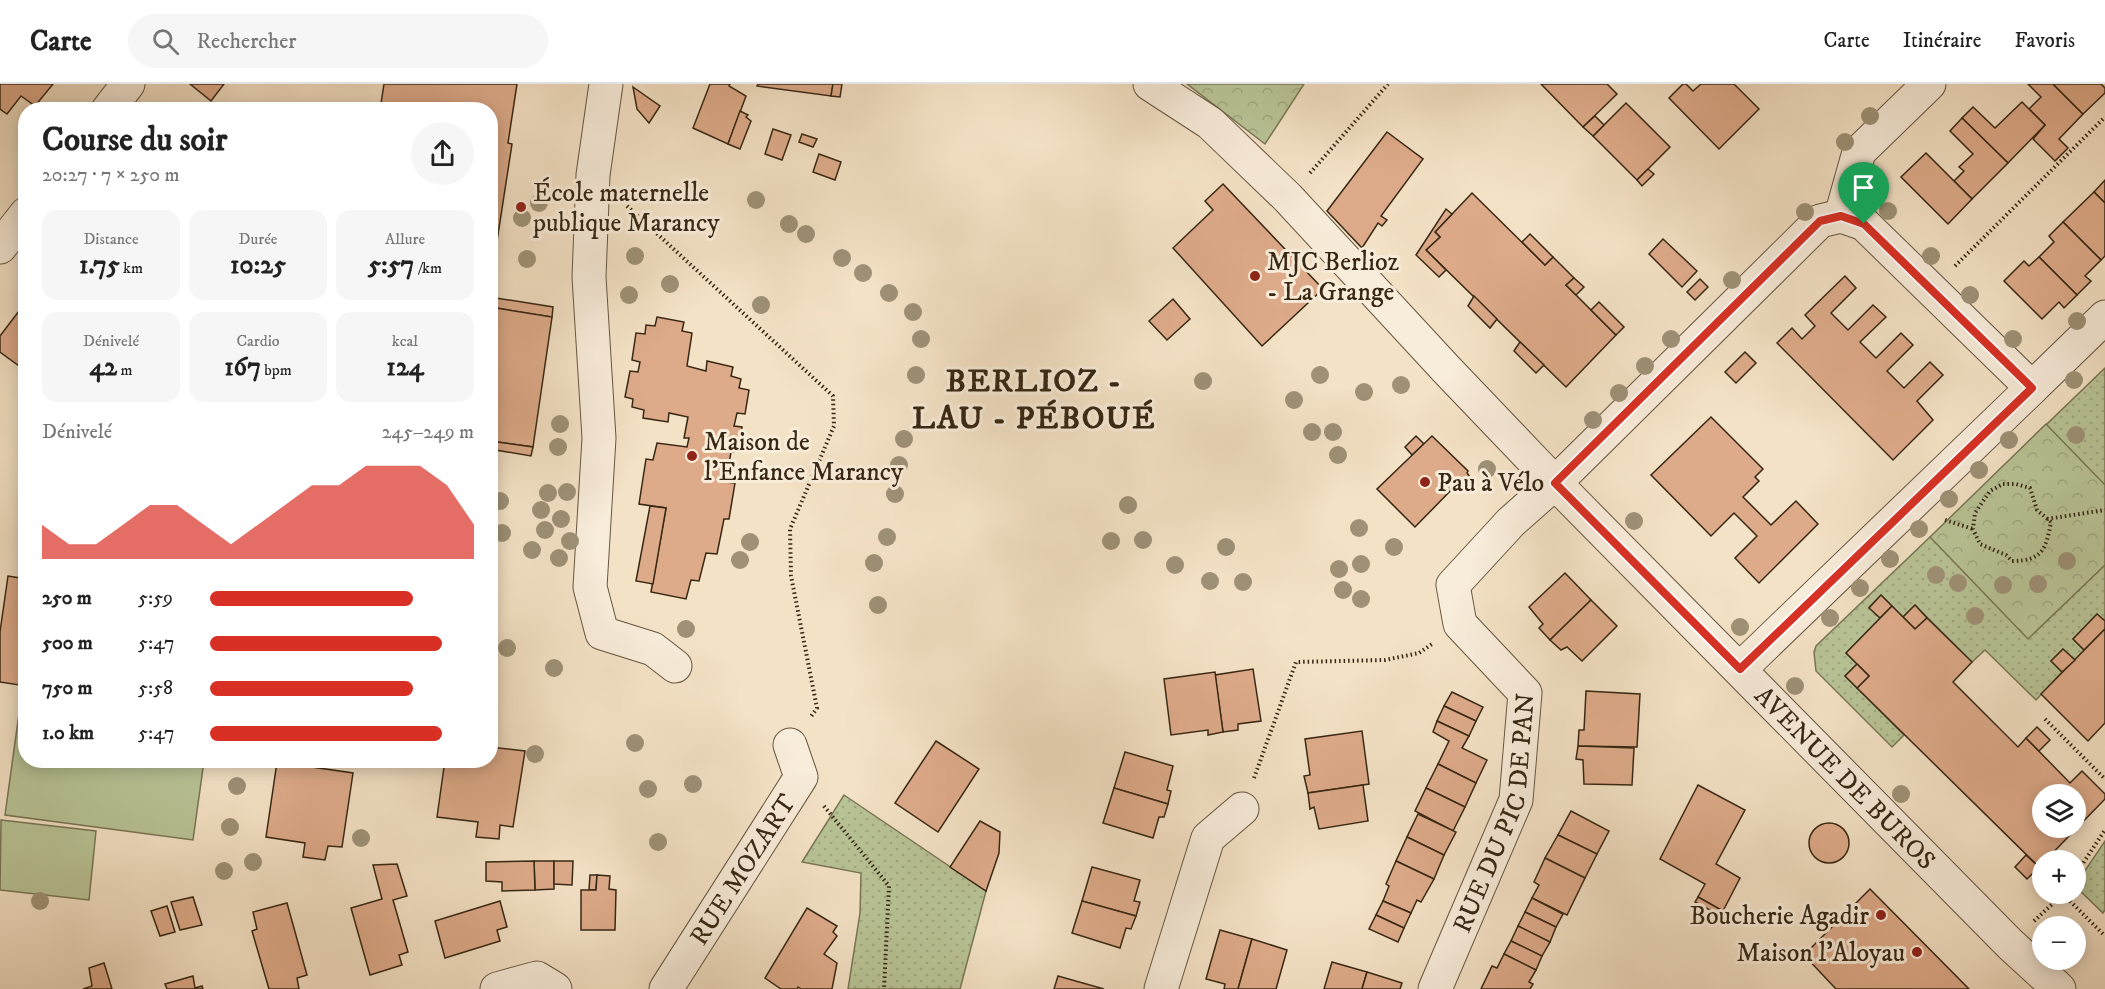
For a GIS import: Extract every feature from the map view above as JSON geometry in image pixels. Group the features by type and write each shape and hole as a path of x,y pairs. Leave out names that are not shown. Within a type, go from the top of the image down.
{"street":[{"path":"114,102 128,84"},
{"path":"606,84 593,175 590,277 599,438 590,586 602,633 653,649 675,666"},
{"name":"AVENUE DE BUROS","path":"1150,84 1210,123 1288,198 1555,483 2010,944 2059,989"},
{"path":"1841,216 1859,152 1929,84"},
{"path":"1460,624 1453,585 1511,522 1555,483 1820,221 1841,216 1864,224 2032,388"},
{"path":"0,247 18,224"},
{"path":"1740,669 2105,317"},
{"name":"RUE DU PIC DE PAN","path":"1435,989 1516,800 1525,693 1460,624"},
{"name":"RUE MOZART","path":"666,989 801,777 790,745"},
{"path":"1161,989 1209,838 1242,809"},
{"path":"497,989 537,978 555,989"}],"path":[{"path":"1288,198 1388,84"},
{"path":"1930,288 2105,117"},
{"path":"593,175 833,396 834,426 790,529 791,576 817,708 790,745"},
{"path":"2003,484 2016,484 2030,488 2037,510 2047,519 2051,522 2045,549 2034,558 2025,561 2013,561 2007,555 1980,544 1973,529 1975,513 1990,491 2003,484"},
{"path":"2047,519 2105,510"},
{"path":"1242,809 1296,662 1385,660 1419,654 1460,624"},
{"path":"2045,719 2105,779"},
{"path":"801,777 889,886 884,989"},
{"path":"2086,859 2105,830"},
{"path":"2072,904 2105,936"}],"green space":[{"path":"1187,84 1304,84 1265,144"},
{"path":"2105,368 2105,506 1992,477"},
{"path":"2046,424 2105,485 2105,565 2028,639 1930,537"},
{"path":"2105,514 2105,621 2097,614 2073,639 2084,650 2075,660 2063,649 2051,661 2062,672 2036,700 1985,650 1972,662 1915,605 1903,617 1881,595 1869,607 1880,618 1846,653 1857,664 1845,676 1904,735 1892,747 1816,671 1814,652 1816,646 1930,537 1963,541"},
{"path":"18,721 18,768 203,768 193,840 5,815"},
{"path":"844,795 986,891 960,989 848,989 860,913 861,873 802,862"},
{"path":"1,820 96,831 89,900 0,890"},
{"path":"2105,841 2105,910 2103,913 2086,897 2086,869"}],"building":[{"path":"0,84 53,84 38,102 29,102 21,96 7,114 0,109"},
{"path":"190,84 224,84 211,101"},
{"path":"384,84 517,84 508,143 512,144 498,235 498,102 381,102"},
{"path":"710,84 730,84 729,86 746,96 728,144 693,128"},
{"path":"758,84 833,84 831,96 757,86"},
{"path":"833,84 842,84 840,97 831,96"},
{"path":"1541,84 1607,84 1617,94 1583,127"},
{"path":"1683,84 1693,91 1701,84 1734,84 1759,109 1719,149 1669,98"},
{"path":"2028,84 2053,84 2083,114 2059,139 2068,148 2055,161 2033,139 2045,125 2029,109 2041,97"},
{"path":"2053,84 2101,84 2105,88 2105,93 2083,114"},
{"path":"633,87 660,106 649,123 637,109"},
{"path":"2022,102 2045,125 2008,163 1962,118 1973,107 1995,128"},
{"path":"1626,103 1670,147 1637,180 1593,136"},
{"path":"740,111 748,115 746,117 751,121 740,149 728,144"},
{"path":"1595,116 1604,125 1593,136 1583,127"},
{"path":"1962,118 2008,163 1972,199 1954,181 1964,171 1959,167 1973,154 1950,131"},
{"path":"773,129 791,135 782,160 765,154"},
{"path":"1387,132 1423,159 1381,216 1387,220 1382,226 1378,223 1362,248 1327,211"},
{"path":"802,134 817,139 813,147 799,142"},
{"path":"1926,153 1972,199 1948,224 1901,177"},
{"path":"819,154 841,162 835,180 813,172"},
{"path":"1648,169 1654,174 1642,186 1637,180"},
{"path":"2105,180 2105,203 2094,192"},
{"name":"MJC Berlioz - La Grange","path":"1223,184 1323,289 1262,346 1173,248 1213,210 1205,201"},
{"path":"2094,192 2105,203 2105,256 2101,260 2063,222"},
{"path":"1472,193 1545,265 1553,257 1574,278 1566,285 1616,335 1566,387 1426,250 1440,237 1435,232"},
{"path":"1446,209 1452,214 1435,232 1440,237 1426,250 1446,270 1439,277 1416,255"},
{"path":"2063,222 2101,260 2085,276 2091,281 2077,295 2039,257 2054,242 2049,236"},
{"path":"1530,234 1553,257 1545,265 1522,242"},
{"path":"1663,239 1697,271 1682,287 1649,254"},
{"path":"2039,257 2077,295 2064,308 2059,302 2042,319 2004,281 2024,261 2029,266"},
{"path":"1845,276 1856,288 1831,313 1848,330 1873,305 1886,317 1860,342 1876,358 1901,333 1913,345 1887,371 1904,388 1930,362 1943,375 1917,401 1933,420 1893,460 1777,343 1792,328 1802,339 1815,326 1805,315"},
{"path":"1574,278 1584,287 1576,295 1566,285"},
{"path":"1700,279 1708,287 1695,300 1687,292"},
{"path":"1474,296 1497,319 1490,328 1468,306"},
{"path":"498,298 553,307 552,317 498,308"},
{"path":"1173,299 1190,319 1167,340 1149,321"},
{"path":"1599,302 1624,327 1616,335 1591,310"},
{"path":"498,308 552,317 533,447 498,442"},
{"path":"18,312 18,365 0,352 0,336"},
{"name":"Maison de l'Enfance Marancy","path":"657,317 684,322 682,331 692,333 687,366 706,371 707,361 733,367 731,376 741,379 739,388 749,390 745,414 737,413 734,426 742,427 738,452 731,452 726,482 735,483 729,519 724,519 717,554 706,553 699,581 691,580 686,599 651,592 666,508 639,504 646,459 653,460 657,443 687,447 689,438 684,438 688,417 669,413 668,422 643,418 644,410 632,407 633,399 625,397 630,371 638,372 640,362 632,360 636,333 645,334 646,325 655,326"},
{"path":"1520,342 1544,365 1536,373 1514,351"},
{"path":"1745,352 1756,363 1736,383 1725,372"},
{"path":"1711,417 1763,469 1755,477 1759,481 1743,497 1771,525 1796,501 1818,524 1759,583 1735,558 1757,536 1734,513 1711,536 1651,475"},
{"path":"1416,436 1424,444 1412,455 1405,447"},
{"path":"1432,436 1468,471 1470,477 1463,483 1461,480 1415,527 1377,489"},
{"path":"498,442 533,447 531,456 498,450"},
{"path":"650,506 666,508 653,584 636,581"},
{"path":"1565,573 1591,600 1550,640 1539,628 1543,624 1529,607"},
{"path":"8,576 18,578 18,685 0,682 0,632"},
{"path":"1881,595 1892,606 1880,618 1869,608"},
{"path":"1591,600 1617,626 1582,661 1567,647 1561,650 1550,640"},
{"path":"1915,605 1927,618 1915,629 1903,617"},
{"path":"1892,606 1915,629 1927,618 1972,662 1953,682 2018,747 2026,738 2070,783 2082,771 2105,794 2105,799 2086,819 2086,784 2032,784 2032,838 2067,838 2056,850 2032,850 2032,860 1857,688 1869,676 1846,653"},
{"path":"2097,614 2105,621 2105,629 2084,650 2073,639"},
{"path":"2105,629 2105,723 2088,741 2041,694"},
{"path":"2063,649 2075,660 2062,672 2051,661"},
{"path":"1857,664 1869,676 1857,688 1845,676"},
{"path":"1253,669 1261,721 1238,724 1238,730 1223,732 1215,675"},
{"path":"1215,672 1223,732 1208,735 1208,730 1171,735 1164,679"},
{"path":"1586,691 1640,694 1637,747 1578,746 1579,730 1584,730"},
{"path":"1452,692 1483,707 1476,721 1444,706"},
{"path":"1444,706 1476,721 1469,736 1437,721"},
{"path":"1437,721 1469,736 1462,748 1487,760 1476,783 1438,764 1449,741 1433,732"},
{"path":"2037,727 2050,740 2039,751 2026,738"},
{"path":"1362,731 1369,784 1308,793 1304,776 1310,775 1305,739"},
{"path":"936,741 979,769 938,832 895,803"},
{"path":"1578,746 1634,748 1632,785 1584,784 1583,760 1576,759"},
{"path":"498,748 525,751 513,827 500,825 499,839 476,837 478,822 437,817 444,768 498,768"},
{"path":"1125,752 1173,766 1167,790 1171,791 1168,804 1114,788"},
{"path":"1438,764 1476,783 1465,807 1426,788"},
{"path":"276,768 318,768 353,773 342,847 328,846 325,860 303,857 305,843 266,837"},
{"path":"1363,785 1368,821 1319,829 1314,807 1310,809 1308,793"},
{"path":"1698,785 1745,810 1716,864 1740,878 1723,911 1698,897 1705,884 1660,859"},
{"path":"1114,788 1168,804 1164,817 1159,817 1153,838 1103,823"},
{"path":"1426,788 1465,807 1453,831 1415,811"},
{"path":"1571,811 1609,831 1597,854 1558,835"},
{"path":"1418,814 1456,832 1444,855 1407,837"},
{"path":"980,821 1000,832 999,853 986,891 950,867"},
{"path":"1829,823 1843,829 1849,843 1843,857 1829,863 1815,857 1809,843 1815,829"},
{"path":"1558,835 1597,854 1585,878 1545,858"},
{"path":"1407,837 1444,855 1434,879 1396,861"},
{"path":"2026,855 2032,861 2032,874 2027,879 2015,867"},
{"path":"1545,858 1585,878 1567,915 1532,898 1539,885 1534,882"},
{"path":"534,861 554,861 554,889 535,890"},
{"path":"534,861 535,890 502,891 502,882 486,881 486,862"},
{"path":"554,861 573,861 572,885 554,884"},
{"path":"1396,861 1434,879 1421,902 1417,900 1411,913 1383,901 1389,886 1386,884"},
{"path":"397,864 407,896 393,900 408,952 399,955 402,965 370,975 351,908 382,899 373,865"},
{"path":"1092,867 1140,880 1134,901 1140,902 1136,916 1082,901"},
{"path":"590,875 597,875 596,890 589,890"},
{"path":"597,875 610,876 609,889 616,890 615,930 581,930 581,890 596,890"},
{"path":"1870,889 1969,989 1836,989 1804,955"},
{"path":"193,897 202,925 180,930 171,902"},
{"path":"1698,897 1723,911 1721,916 1695,902"},
{"path":"1532,898 1563,914 1556,927 1525,912"},
{"path":"500,901 507,927 497,930 500,941 445,958 435,921"},
{"path":"1082,901 1136,916 1131,929 1126,928 1120,948 1072,933"},
{"path":"1383,901 1411,913 1404,928 1376,915"},
{"path":"287,903 307,975 297,978 299,989 269,989 252,931 257,929 253,912"},
{"path":"167,906 175,932 160,936 151,911"},
{"path":"807,908 837,926 833,932 837,936 824,954 837,963 832,989 801,989 798,987 797,989 781,989 765,978"},
{"path":"1525,912 1556,927 1550,942 1518,926"},
{"path":"1376,915 1404,928 1398,942 1369,929"},
{"path":"1518,926 1550,942 1542,956 1511,941"},
{"path":"1220,930 1252,939 1238,989 1224,989 1225,984 1206,979"},
{"path":"1252,939 1287,950 1276,989 1238,989"},
{"path":"1511,941 1542,956 1536,970 1504,954"},
{"path":"1504,954 1536,970 1529,982 1533,984 1530,989 1481,989 1492,966 1497,968"},
{"path":"1332,962 1367,972 1362,989 1324,989"},
{"path":"104,963 112,989 83,989 92,986 89,968"},
{"path":"1367,972 1402,983 1400,989 1362,989"},
{"path":"193,976 195,988 202,986 203,989 167,989 165,984"},
{"path":"1058,976 1104,989 1054,989"}],"place":[{"name":"École maternelle publique Marancy","path":"521,207"},
{"name":"MJC Berlioz - La Grange","path":"1255,276"},
{"name":"Maison de l'Enfance Marancy","path":"692,456"},
{"name":"Pau à Vélo","path":"1425,482"},
{"name":"Boucherie Agadir","path":"1881,915"},
{"name":"Maison l'Aloyau","path":"1917,952"}],"district":[{"name":"BERLIOZ - LAU - PÉBOUÉ","path":"1034,398"}],"route":[{"path":"1841,216 1864,224 2032,388 1740,669 1555,483 1820,221 1841,216"}]}
